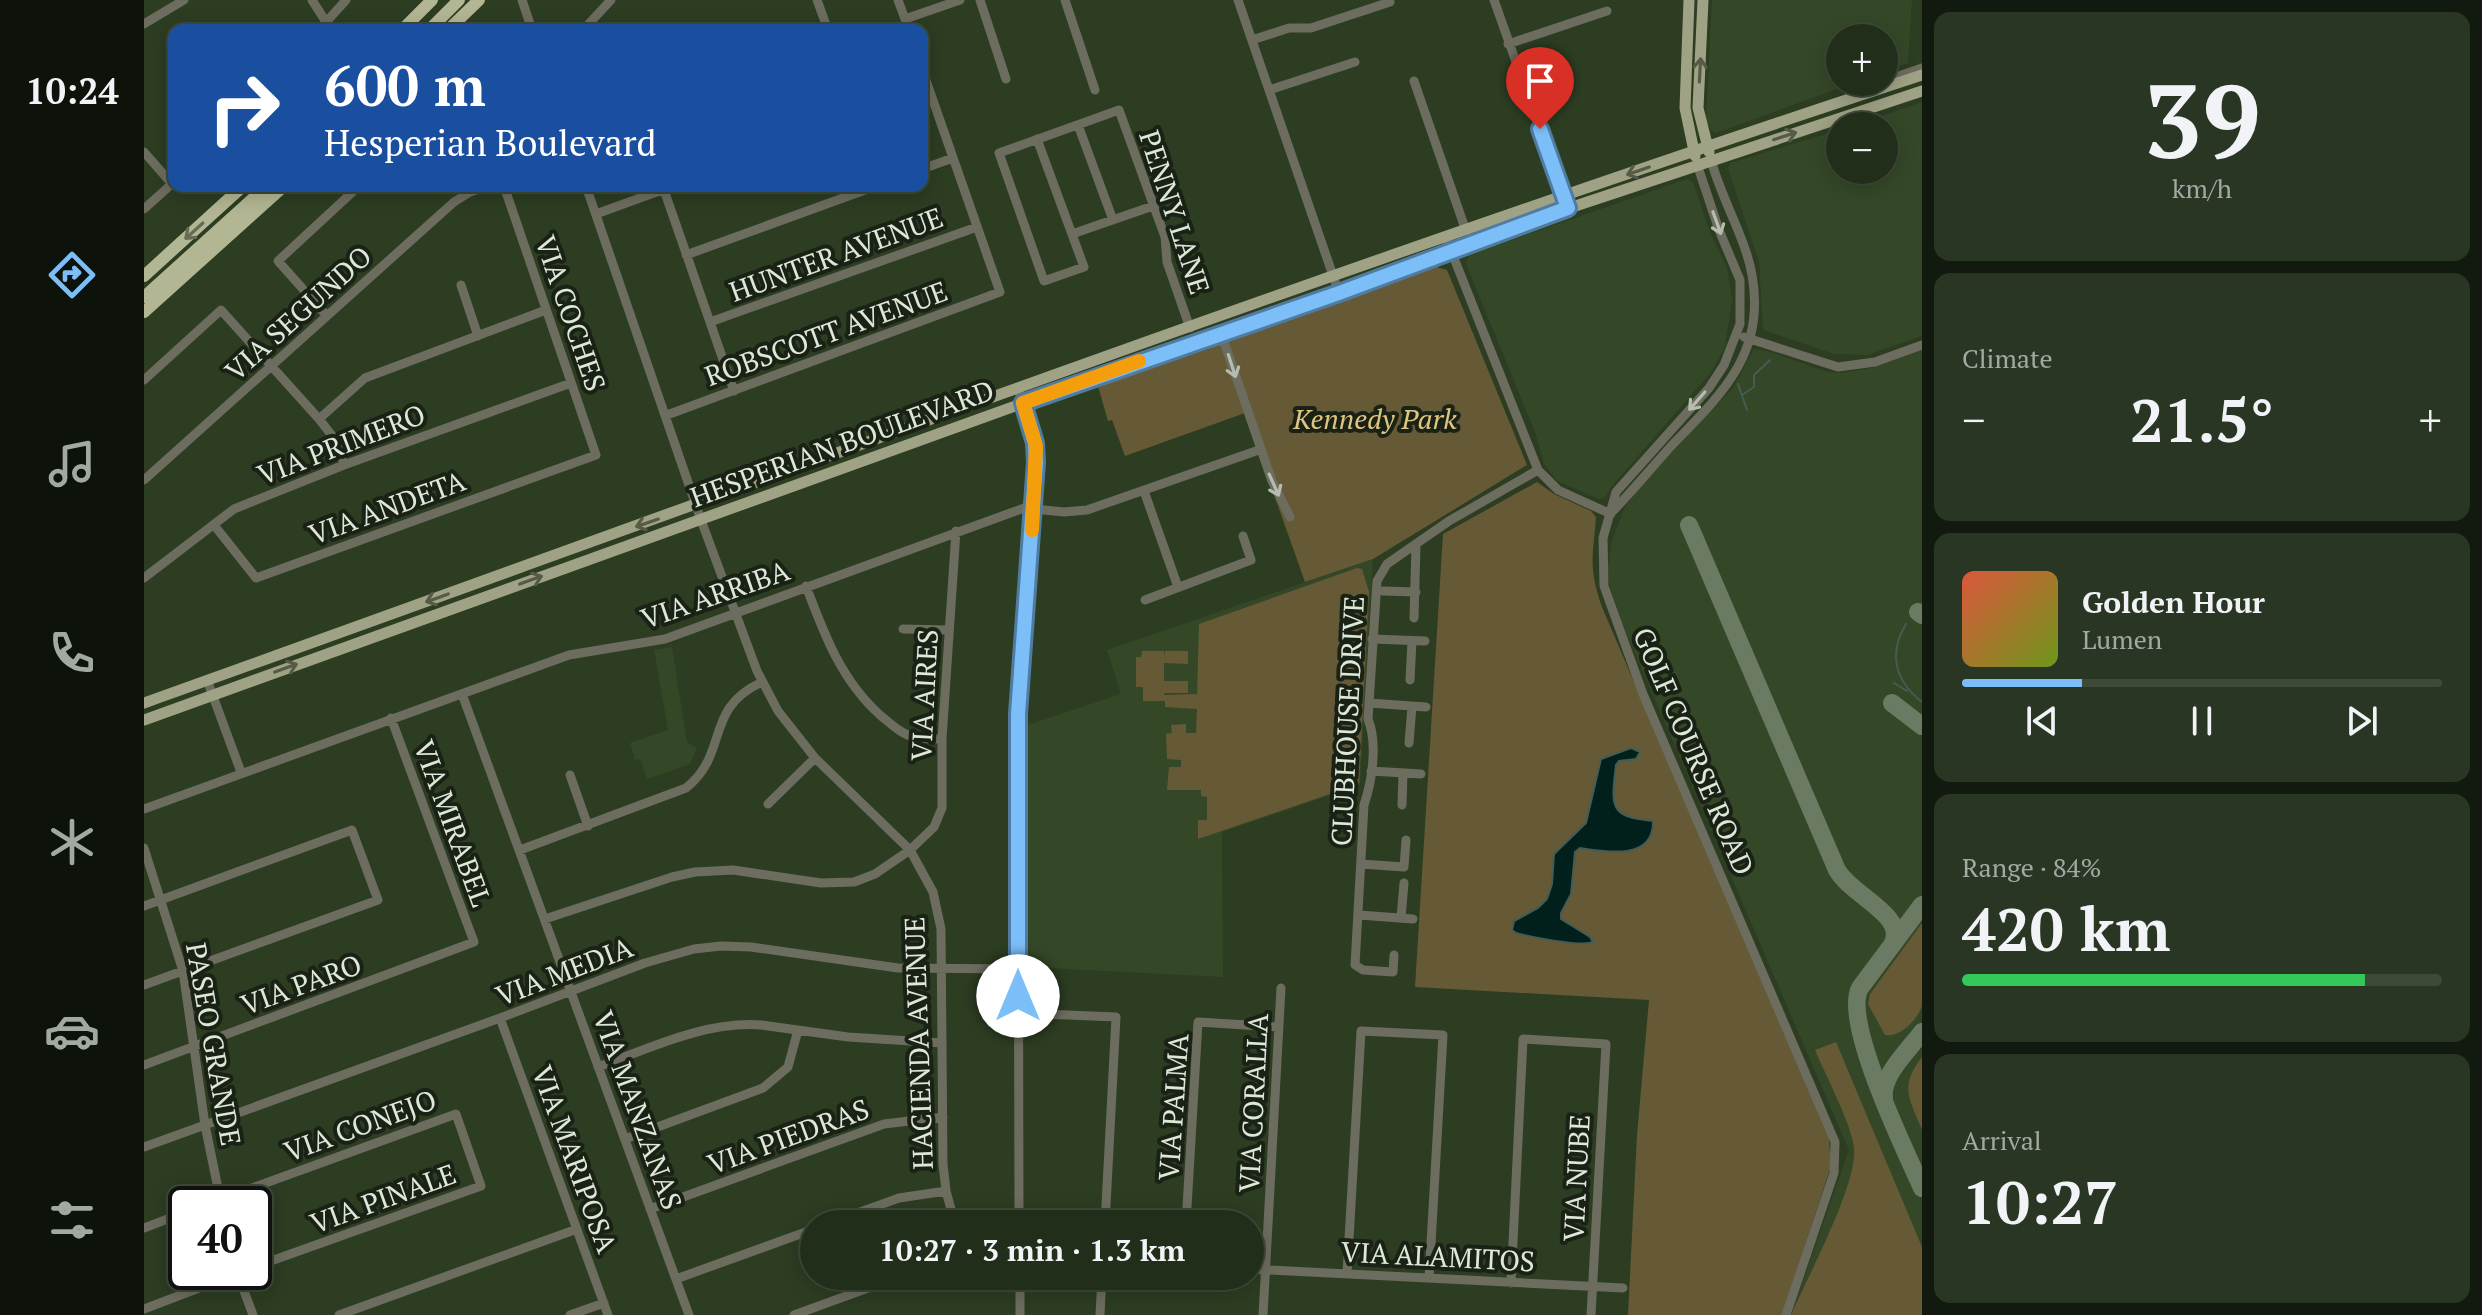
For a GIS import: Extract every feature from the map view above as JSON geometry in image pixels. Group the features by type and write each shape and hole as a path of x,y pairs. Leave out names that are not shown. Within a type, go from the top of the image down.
{"highway":[{"path":"408,24 432,0"},
{"path":"435,24 459,0"},
{"path":"453,24 479,0"},
{"path":"144,276 236,192"},
{"path":"144,297 260,192"},
{"path":"144,312 277,192"}],"main road":[{"path":"1689,0 1685,108 1697,164"},
{"path":"1703,0 1698,108 1711,160"},
{"path":"1688,17 1702,31"},
{"name":"HESPERIAN BOULEVARD","path":"1898,83 1922,75"},
{"name":"HESPERIAN BOULEVARD","path":"144,703 1466,231 1711,160 1922,91"},
{"name":"HESPERIAN BOULEVARD","path":"144,720 1023,403 1339,293 1450,252 1694,151 1861,96"},
{"path":"1141,361 1153,352 1158,339"},
{"path":"846,467 848,459 886,444 900,432"},
{"path":"797,485 810,473 840,463 845,452"},
{"path":"569,566 590,543"}],"street":[{"path":"146,19 184,0"},
{"path":"312,0 321,24"},
{"path":"324,24 346,0"},
{"path":"522,0 530,24"},
{"path":"589,24 611,0"},
{"path":"817,0 826,24"},
{"path":"898,0 907,24"},
{"path":"905,19 960,0"},
{"path":"980,0 1006,79"},
{"path":"1065,0 1095,90"},
{"path":"1238,0 1339,293"},
{"path":"1494,0 1566,202"},
{"path":"1252,40 1289,28 1311,28 1390,2"},
{"path":"1508,44 1607,11"},
{"path":"1269,90 1355,62"},
{"name":"HESPERIAN BOULEVARD","path":"1898,76 1922,68"},
{"path":"1414,81 1466,231"},
{"path":"928,97 977,227"},
{"name":"PENNY LANE","path":"1078,125 1119,110 1165,237 1167,262 1190,328"},
{"path":"1037,139 1084,267 1044,281 999,153 1037,139 1078,125 1113,220"},
{"path":"144,152 168,178"},
{"path":"928,167 953,158"},
{"path":"1446,238 1538,470 1558,490 1611,514 1721,395 1738,369 1750,339 1755,306 1752,274 1711,160"},
{"path":"1697,164 1740,280 1737,335 1838,367 1875,362 1922,345"},
{"path":"144,209 168,187"},
{"path":"327,316 278,261 353,192"},
{"name":"VIA SEGUNDO","path":"144,480 454,202 470,192"},
{"name":"VIA COCHES","path":"506,192 596,455"},
{"name":"HACIENDA AVENUE","path":"588,192 701,520 762,682 778,711 815,758 910,850 925,875 938,910 942,968 943,1164 951,1210"},
{"path":"596,214 657,192"},
{"path":"669,192 686,255 734,391"},
{"path":"686,255 859,192"},
{"path":"1072,234 1153,206"},
{"name":"ROBSCOTT AVENUE","path":"667,415 1000,292 977,227"},
{"name":"HUNTER AVENUE","path":"710,322 977,227"},
{"path":"461,285 478,336"},
{"path":"144,380 221,310 319,419 337,442 344,465"},
{"path":"319,419 365,378 546,310"},
{"path":"1221,333 1272,481 1290,517"},
{"name":"GOLF COURSE ROAD","path":"1737,335 1724,365 1709,388 1616,492 1603,538 1602,565 1604,586 1614,619 1643,694 1835,1142 1837,1158 1834,1173 1786,1315"},
{"name":"VIA PRIMERO","path":"144,578 242,505 571,383"},
{"path":"1018,389 1036,446 1018,714 1019,1210"},
{"name":"VIA ARRIBA","path":"144,809 569,655 665,639 1024,508 1064,512 1087,510 1256,451"},
{"name":"VIA ANDETA","path":"214,525 256,578 596,455"},
{"name":"CLUBHOUSE DRIVE","path":"1394,955 1393,972 1363,970 1355,965 1364,805 1370,788 1373,732 1368,719 1375,591 1379,575 1387,564 1449,521 1538,470"},
{"path":"1144,491 1178,587"},
{"name":"VIA AIRES","path":"545,919 695,872 733,870 821,883 854,882 875,874 910,850 934,827 942,808 942,739 956,531"},
{"path":"1145,600 1251,560 1243,536"},
{"path":"1414,618 1416,545"},
{"path":"806,586 829,647 849,681 869,704 897,729 915,738 942,739"},
{"path":"1383,591 1416,592"},
{"path":"903,629 949,630"},
{"path":"1372,639 1425,641"},
{"path":"1410,680 1412,641"},
{"path":"207,680 241,772"},
{"path":"520,850 686,788 700,777 709,762 724,714 741,694 762,682"},
{"name":"VIA MANZANAS","path":"462,694 689,1315"},
{"path":"1369,703 1426,707"},
{"path":"1409,743 1412,706"},
{"name":"VIA MIRABEL","path":"391,718 474,942"},
{"path":"768,804 815,758"},
{"path":"1371,771 1421,774"},
{"path":"1402,805 1403,773"},
{"path":"570,775 588,826"},
{"path":"144,906 352,830 378,900 144,985"},
{"path":"1361,864 1404,867 1406,840"},
{"name":"PASEO GRANDE","path":"144,848 183,971 217,1186"},
{"path":"1401,918 1404,883"},
{"path":"1359,915 1413,919"},
{"name":"VIA PARO","path":"144,1065 474,942"},
{"name":"VIA MEDIA","path":"144,1147 661,958 694,949 751,947 898,968 1018,969"},
{"name":"VIA CORALLA","path":"1263,1315 1281,988"},
{"path":"1018,1013 1116,1017 1106,1210"},
{"name":"VIA MARIPOSA","path":"500,1018 608,1315"},
{"name":"VIA PALMA","path":"1187,1210 1198,1022 1278,1027"},
{"path":"598,1067 720,1027 751,1024 885,1041 942,1043"},
{"path":"625,1139 763,1088 788,1067 798,1030"},
{"path":"1347,1274 1361,1031 1443,1035 1429,1278"},
{"name":"VIA NUBE","path":"1511,1283 1523,1039 1606,1044 1591,1315"},
{"name":"VIA CONEJO","path":"263,1186 456,1114 481,1186"},
{"name":"VIA PIEDRAS","path":"650,1209 884,1124 943,1117"},
{"name":"VIA PINALE","path":"272,1261 481,1186"},
{"path":"866,1210 899,1198 946,1191"},
{"path":"144,1228 168,1219"},
{"path":"339,1315 577,1229"},
{"path":"676,1279 800,1234"},
{"name":"VIA ALAMITOS","path":"1266,1269 1623,1288"},
{"path":"144,1309 193,1290"},
{"path":"245,1290 253,1315"},
{"path":"794,1315 863,1290"},
{"path":"1020,1290 1020,1315"},
{"path":"1100,1315 1101,1290"},
{"path":"570,1315 604,1303"}],"shaded area":[{"path":"1712,0 1912,0 1908,63 1898,67 1898,24 1826,24 1826,93 1716,133 1706,121"},
{"path":"1922,102 1922,336 1867,355 1834,354 1763,330 1759,262 1728,168 1730,163 1826,134 1826,184 1898,184 1898,112 1893,112"},
{"path":"1687,179 1693,182 1711,235 1727,267 1732,299 1725,347 1712,371 1605,498 1599,499 1557,481 1544,464 1535,432 1466,264 1469,255"},
{"path":"1754,349 1827,372 1842,373 1871,368 1922,349 1922,1315 1791,1315 1849,1150 1622,623 1609,583 1612,541 1625,507 1640,486 1733,388"},
{"path":"1373,559 1360,785 1222,832 1223,977 1027,967 1025,726 1121,694 1107,650"},
{"path":"672,647 687,742 697,748 690,764 647,779 640,759 635,760 630,743 668,730 654,650"}],"green space":[{"name":"Kennedy Park","path":"1436,267 1447,270 1527,465 1373,559 1305,582 1245,413 1125,456 1112,420 1108,421 1098,386"},
{"path":"1537,482 1554,494 1591,511 1596,517 1593,571 1602,607 1829,1139 1831,1166 1782,1315 1628,1315 1637,1135 1649,1000 1415,987 1443,534"},
{"path":"1357,568 1362,569 1369,592 1359,784 1198,839 1198,820 1207,820 1207,797 1201,796 1201,790 1167,790 1169,767 1181,767 1181,760 1167,759 1166,734 1172,733 1171,725 1186,724 1186,733 1196,733 1197,709 1165,707 1165,701 1143,701 1143,687 1136,687 1136,657 1141,657 1142,651 1164,651 1165,658 1165,651 1188,651 1188,664 1164,663 1164,681 1188,681 1188,693 1164,695 1197,696 1199,624"},
{"path":"1922,923 1922,1006 1907,1027 1896,1034 1885,1035 1868,1004 1870,994"},
{"path":"1836,1042 1922,1247 1922,1315 1791,1315 1840,1207 1853,1164 1854,1148 1848,1126 1815,1050"},
{"path":"1922,1057 1922,1130 1910,1101 1908,1085"}],"water":[{"path":"1631,748 1640,752 1636,759 1619,761 1616,765 1614,800 1621,813 1653,821 1651,834 1646,843 1627,851 1580,848 1575,852 1571,894 1561,913 1561,919 1593,942 1567,942 1516,933 1512,930 1514,921 1538,908 1547,899 1552,884 1554,854 1586,823 1601,759"}],"waterway":[{"path":"1742,395 1754,387 1754,375 1770,360"},
{"path":"1738,384 1747,410"},
{"path":"1906,624 1897,646 1897,666 1906,685 1922,702"},
{"path":"1894,683 1907,691"}],"taxiway":[{"path":"1689,525 1837,870 1892,923 1895,933 1893,943"},
{"path":"1918,612 1922,615"},
{"path":"1892,703 1922,726"},
{"path":"1922,905 1860,988 1857,1005 1867,1056 1878,1087 1922,1188"},
{"path":"1884,1098 1891,1072 1922,1032"}],"slow traffic":[{"path":"1032,530 1036,446 1023,403 1139,361"}],"route":[{"path":"1018,996 1018,714 1036,462 1035,443 1023,403 1339,293 1568,208 1540,129"}]}
